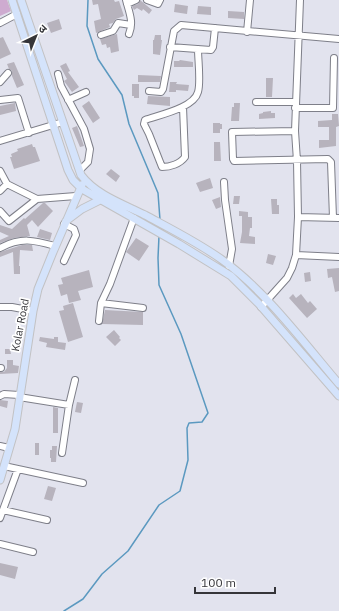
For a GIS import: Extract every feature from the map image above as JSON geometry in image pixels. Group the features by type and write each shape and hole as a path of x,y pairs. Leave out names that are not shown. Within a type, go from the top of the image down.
{"main road":[{"path":"12,0 53,126 68,170 73,180 80,188 100,200 180,244 225,271 261,307 339,396"},
{"path":"21,0 81,176 102,193 199,245 229,266 267,301 339,384"},
{"name":"Kolar Road","path":"0,480 14,429 32,311 38,289 76,196 85,180"},
{"path":"65,223 82,209 100,200"}],"street":[{"path":"129,34 132,25 126,2 136,0"},
{"path":"147,0 158,4 160,0"},
{"path":"247,32 250,0"},
{"path":"261,307 287,278 296,255 298,217 295,131 300,0"},
{"path":"0,23 17,14"},
{"path":"100,35 113,31 118,24 132,25"},
{"path":"149,91 161,92 163,89 174,31 181,25 339,40"},
{"path":"170,47 213,49 215,28"},
{"path":"183,107 184,157 180,162 162,167 144,122 145,120 183,107 195,98 198,93 198,49"},
{"path":"256,102 333,108 334,58"},
{"path":"0,82 8,73"},
{"path":"58,74 61,86 84,129 90,149 88,162 80,170"},
{"path":"68,100 86,92"},
{"path":"0,100 18,98 29,133"},
{"path":"0,141 63,122"},
{"path":"295,131 232,132 234,161 328,159 331,162 336,218 298,217"},
{"path":"0,171 7,184 37,198 76,196"},
{"path":"332,177 339,176"},
{"path":"224,182 232,249 232,257 229,266"},
{"path":"0,191 7,184"},
{"path":"0,211 8,220 11,221 37,198"},
{"path":"99,321 101,303 110,284 134,218"},
{"path":"64,261 76,235 74,229 65,223"},
{"path":"0,248 27,240 55,246"},
{"path":"296,255 339,257"},
{"path":"101,303 143,308"},
{"path":"0,307 12,307 32,311"},
{"path":"62,453 69,406 75,380"},
{"path":"0,396 4,394 19,396 69,406"},
{"path":"0,446 9,448"},
{"path":"4,466 83,483"},
{"path":"0,518 18,469"},
{"path":"3,510 47,520"},
{"path":"0,544 34,552"}],"shaded area":[{"path":"0,0 7,0 11,11 0,16"}],"building":[{"path":"92,0 119,1 124,16 109,24 110,27 96,33 94,21 101,19 98,4 93,5"},
{"path":"140,0 152,10 149,14 143,9 142,11 137,8 134,10 132,6 138,4"},
{"path":"175,4 188,6 187,14 174,12"},
{"path":"198,6 211,7 211,15 197,14"},
{"path":"228,11 244,12 244,19 228,18"},
{"path":"59,19 62,29 51,33 47,23"},
{"path":"117,34 119,51 111,53 110,47 107,48 106,44 102,45 100,39"},
{"path":"155,35 161,35 162,40 160,55 153,54 153,40"},
{"path":"3,37 11,54 0,59 0,38"},
{"path":"180,60 193,62 193,67 174,67 174,61"},
{"path":"14,62 24,85 17,88 12,76 12,71 9,69 7,64"},
{"path":"66,63 70,71 68,72 79,87 72,92 64,81 67,79 60,66"},
{"path":"138,75 161,76 160,82 138,82"},
{"path":"266,78 273,78 272,97 266,97"},
{"path":"170,82 189,85 188,91 176,90 176,92 169,92"},
{"path":"132,84 139,84 139,98 134,98 134,96 132,96"},
{"path":"148,96 170,97 170,106 147,104"},
{"path":"89,101 100,118 93,123 82,106"},
{"path":"15,103 16,111 0,115 0,106"},
{"path":"234,103 240,103 239,121 231,121 232,107 234,107"},
{"path":"271,111 271,113 275,113 275,118 259,119 259,114"},
{"path":"332,114 338,114 339,126 336,127 336,146 319,148 319,140 329,140 329,127 318,127 318,121 332,120"},
{"path":"213,123 222,124 220,133 213,133"},
{"path":"77,126 84,146 80,147 72,128"},
{"path":"214,142 220,142 221,161 214,161"},
{"path":"32,144 33,147 35,147 40,161 14,169 10,157 12,157 11,154 18,151 17,149"},
{"path":"111,169 120,176 116,182 106,174"},
{"path":"210,178 213,188 200,192 196,183"},
{"path":"234,196 240,196 239,204 233,204"},
{"path":"220,197 221,207 216,209 212,200"},
{"path":"271,199 277,199 279,214 272,214"},
{"path":"43,203 45,203 53,211 38,227 32,220 27,225 30,236 14,238 0,243 0,240 9,236 0,232 0,225 12,229"},
{"path":"239,211 248,212 248,217 252,217 252,228 250,228 249,236 255,237 255,244 240,243 242,216 239,216"},
{"path":"40,229 52,233 50,240 37,237"},
{"path":"136,238 149,246 139,261 126,252"},
{"path":"22,245 32,245 33,251 20,250 20,274 14,274 13,252 0,257 0,252"},
{"path":"268,254 276,256 273,265 266,263"},
{"path":"339,268 339,291 335,292 332,277 328,278 327,269"},
{"path":"89,270 93,287 78,291 81,300 69,303 67,294 61,296 58,285 63,284 61,278"},
{"path":"310,272 311,281 305,282 304,273"},
{"path":"293,294 296,298 301,294 308,303 310,301 317,309 307,318 289,298"},
{"path":"73,303 83,337 68,342 59,311 64,310 63,306"},
{"path":"105,310 143,312 143,325 102,324"},
{"path":"114,330 121,340 115,346 106,337"},
{"path":"40,337 54,339 54,337 58,337 58,342 66,343 65,350 46,347 47,343 39,341"},
{"path":"5,349 10,349 11,354 5,354"},
{"path":"7,360 13,360 13,365 19,366 18,373 0,374 0,372 4,372 7,368"},
{"path":"0,400 8,401 7,408 0,406"},
{"path":"77,402 83,403 81,413 75,412"},
{"path":"53,407 58,408 58,433 53,433"},
{"path":"35,443 39,443 39,455 35,455"},
{"path":"52,446 57,446 56,462 51,462 50,458 50,450 52,450"},
{"path":"48,486 56,488 52,501 44,499"},
{"path":"0,563 18,567 15,579 0,575"}],"waterway":[{"path":"88,0 87,26 98,59 122,95 129,124 158,193 160,220"},
{"path":"64,611 83,599 102,574 128,551 159,505 180,491 188,460 187,428 189,423 202,422 208,413 181,334 159,285 159,236"}]}
